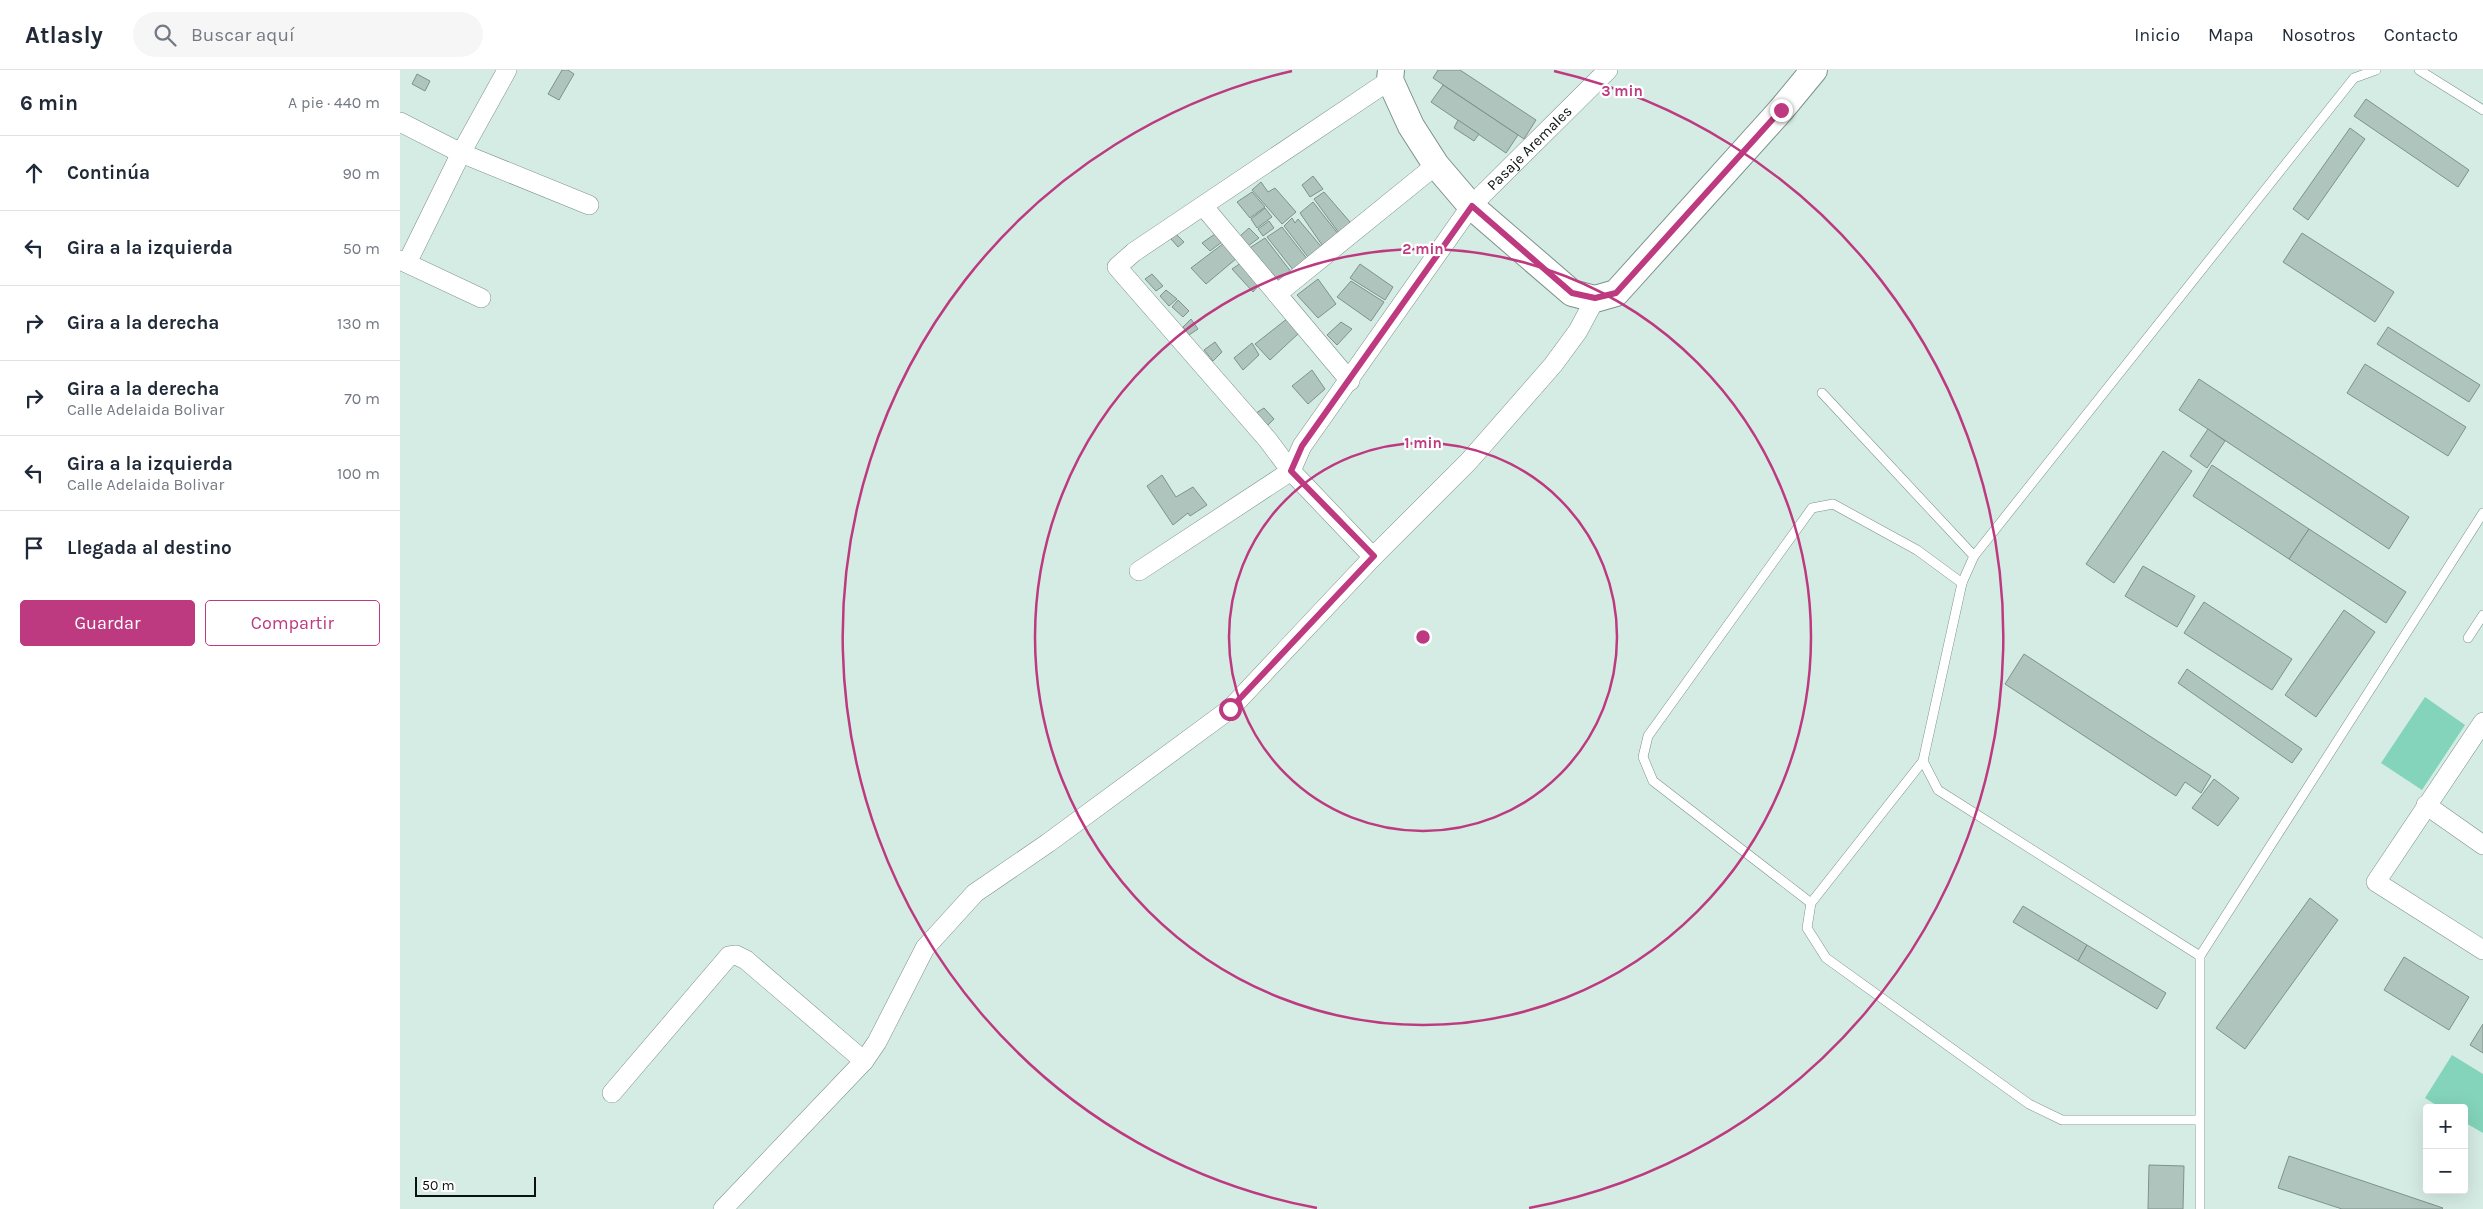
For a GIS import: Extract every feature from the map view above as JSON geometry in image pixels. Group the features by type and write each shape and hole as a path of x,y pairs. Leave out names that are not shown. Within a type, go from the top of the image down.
{"main road":[{"path":"1391,75 1411,126 1436,165 1472,206 1572,293 1595,298 1616,293 1781,110 1814,70"}],"street":[{"path":"481,298 403,261 507,70"},
{"name":"Pasaje Aremales","path":"1291,471 1302,446 1350,381 1472,206 1608,70"},
{"path":"1374,556 1291,471 1267,439 1117,267 1134,252 1204,207 1391,75"},
{"path":"400,122 461,153 588,205"},
{"path":"1277,294 1436,165"},
{"path":"1204,207 1350,381"},
{"path":"723,1209 864,1061 877,1042 925,948 975,893 1048,843 1230,709 1374,556 1469,460 1553,365 1578,331 1595,298"},
{"path":"1139,571 1291,471"},
{"path":"2483,722 2376,882 2483,950"},
{"path":"2426,805 2483,844"},
{"path":"612,1093 729,956 736,954 746,960 864,1061"}],"lane":[{"path":"2199,1120 2062,1120 2029,1104 1826,958 1807,928 1811,903 1923,762 1962,583 1974,556 2354,78 2376,70"},
{"path":"2419,70 2483,110"},
{"path":"1822,394 1974,556"},
{"path":"1811,903 1653,781 1643,757 1648,736 1812,508 1833,504 1917,550 1962,583"},
{"path":"2200,1209 2200,956 2483,513"},
{"path":"2468,638 2483,615"},
{"path":"1923,762 1938,790 2200,956"}],"green space":[{"path":"2425,697 2465,725 2422,790 2381,763"},
{"path":"2452,1055 2483,1074 2483,1133 2468,1124 2468,1104 2435,1104 2425,1098"}],"building":[{"path":"562,70 568,70 574,74 559,100 548,94"},
{"path":"1438,70 1460,70 1536,120 1524,139 1433,78"},
{"path":"417,74 430,81 425,91 412,84"},
{"path":"1443,85 1518,135 1506,153 1431,102"},
{"path":"2366,99 2469,170 2458,187 2354,116"},
{"path":"1458,120 1479,134 1474,141 1454,128"},
{"path":"2350,128 2365,139 2308,220 2293,209"},
{"path":"1313,176 1323,189 1310,197 1302,185"},
{"path":"1261,182 1268,192 1275,188 1296,212 1282,224 1252,190"},
{"path":"1252,192 1265,207 1250,218 1237,202"},
{"path":"1324,192 1350,222 1339,233 1314,199"},
{"path":"1313,202 1339,235 1324,248 1300,213"},
{"path":"1265,208 1272,217 1257,228 1251,219"},
{"path":"1292,218 1295,223 1298,219 1324,250 1311,261 1284,226"},
{"path":"1269,221 1274,228 1263,236 1258,229"},
{"path":"1282,227 1308,260 1294,271 1267,237"},
{"path":"1249,228 1259,238 1248,246 1240,236"},
{"path":"2302,233 2394,292 2375,322 2283,262"},
{"path":"1176,234 1184,242 1178,247 1171,239"},
{"path":"1215,234 1222,242 1210,251 1202,243"},
{"path":"1265,238 1292,273 1280,284 1248,249"},
{"path":"1224,243 1237,258 1206,284 1191,268"},
{"path":"1241,263 1259,285 1253,292 1232,269"},
{"path":"1360,264 1393,287 1385,300 1350,278"},
{"path":"1152,274 1163,286 1156,291 1145,279"},
{"path":"1318,279 1336,304 1318,318 1297,295"},
{"path":"1351,281 1384,302 1371,321 1337,297"},
{"path":"1166,290 1177,299 1169,306 1160,296"},
{"path":"1178,300 1189,311 1183,317 1172,307"},
{"path":"1288,318 1299,333 1270,360 1255,344"},
{"path":"1191,319 1198,329 1189,335 1183,327"},
{"path":"1341,322 1352,329 1337,345 1327,335"},
{"path":"2388,327 2480,385 2469,402 2377,344"},
{"path":"1215,342 1222,352 1213,361 1204,350"},
{"path":"1252,343 1259,355 1243,370 1234,358"},
{"path":"2365,364 2466,427 2448,456 2347,393"},
{"path":"1312,370 1325,389 1308,404 1292,386"},
{"path":"2199,379 2409,517 2389,549 2179,410"},
{"path":"1264,408 1274,419 1267,426 1256,413"},
{"path":"2208,429 2225,441 2207,468 2190,456"},
{"path":"2163,451 2192,471 2114,583 2086,564"},
{"path":"2212,465 2309,529 2289,559 2193,496"},
{"path":"1162,475 1176,497 1193,487 1207,505 1190,516 1188,513 1173,525 1147,486"},
{"path":"2309,529 2406,592 2386,623 2289,559"},
{"path":"2143,566 2195,596 2177,627 2125,596"},
{"path":"2204,602 2292,659 2272,690 2184,633"},
{"path":"2344,610 2375,632 2316,717 2285,695"},
{"path":"2024,654 2211,776 2201,793 2185,782 2176,796 2005,684"},
{"path":"2187,669 2302,749 2292,763 2178,683"},
{"path":"2214,779 2239,798 2218,826 2192,808"},
{"path":"2310,898 2338,920 2245,1049 2216,1028"},
{"path":"2023,906 2087,945 2078,961 2013,922"},
{"path":"2087,945 2166,993 2157,1009 2078,961"},
{"path":"2404,957 2469,997 2449,1030 2384,990"},
{"path":"2483,1024 2483,1053 2470,1045"},
{"path":"2289,1156 2443,1208 2342,1209 2278,1188"},
{"path":"2149,1165 2184,1166 2183,1209 2148,1209"}],"route":[{"path":"1230,709 1374,556 1291,471 1302,446 1350,381 1472,206 1572,293 1595,298 1616,293 1781,110"}]}
